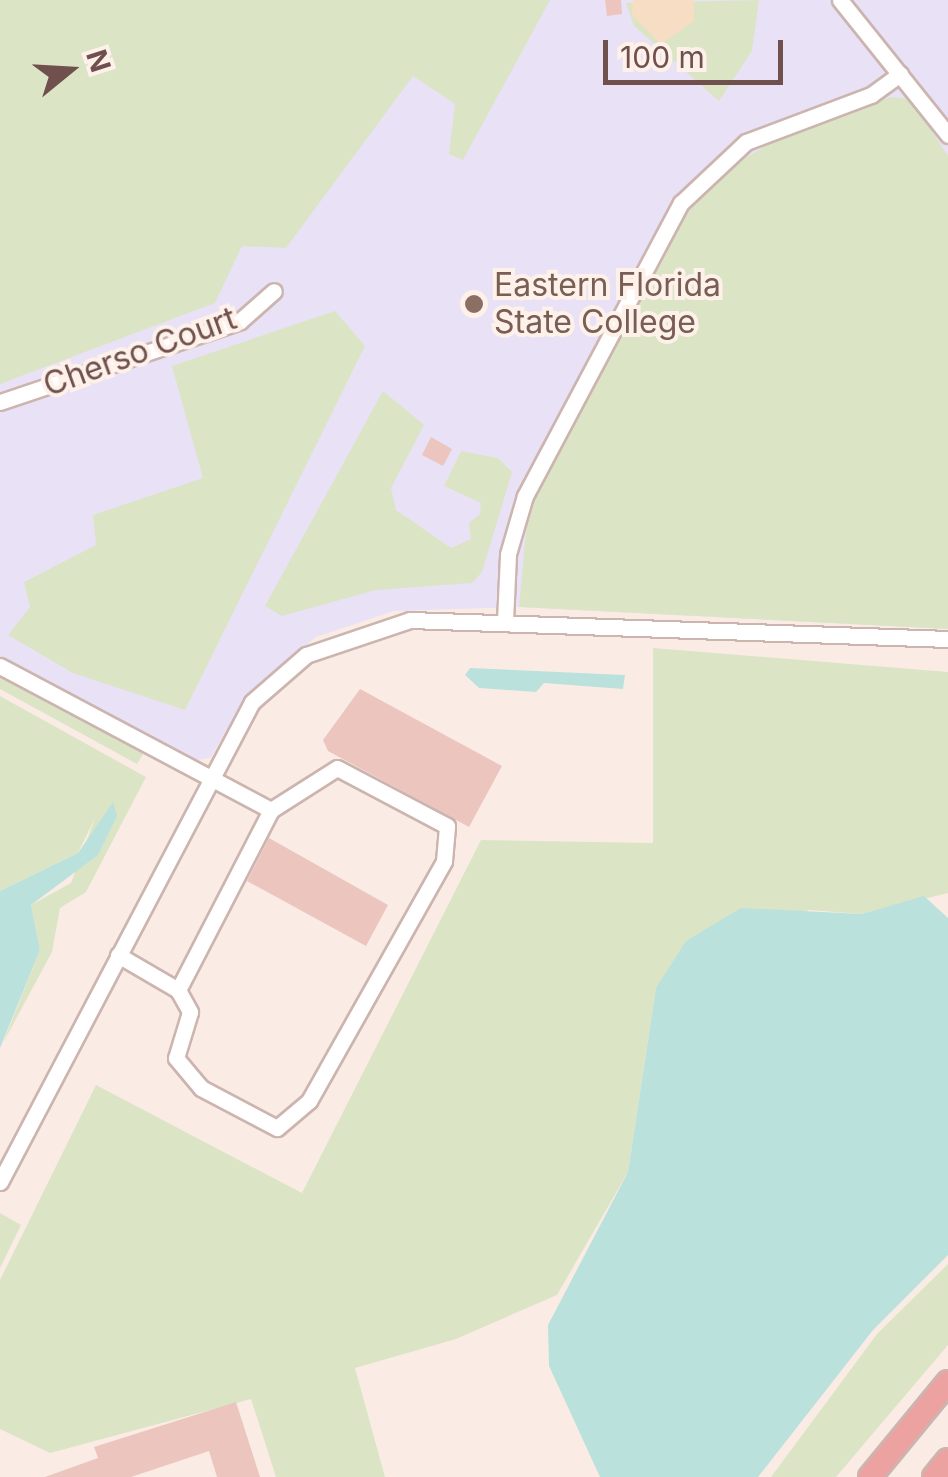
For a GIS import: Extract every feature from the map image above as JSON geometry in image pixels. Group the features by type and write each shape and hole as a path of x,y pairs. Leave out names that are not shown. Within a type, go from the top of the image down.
{"highway":[{"path":"870,1477 948,1382"},
{"path":"934,1477 948,1460"}],"street":[{"path":"840,0 948,135"},
{"path":"505,621 524,496 562,409 650,240 704,176 746,142 870,95 900,74"},
{"name":"Cherso Court","path":"0,402 240,321 274,291"},
{"path":"0,1182 252,702 306,655 410,620 948,639"},
{"path":"0,666 271,810"},
{"path":"118,955 178,990 190,1012 176,1058 201,1088 277,1128 309,1100 445,856 447,826 337,768 271,810 178,990"}],"shaded area":[{"name":"Eastern Florida State College","path":"0,0 948,0 948,629 519,607 394,611 316,637 248,693 211,757 196,761 0,656"}],"green space":[{"path":"0,0 550,0 463,160 449,154 455,104 413,76 286,248 242,246 215,303 0,384"},
{"path":"759,0 752,51 719,101 634,26 626,3"},
{"path":"892,97 911,99 948,156 948,629 519,607 528,511 658,259 709,181 794,128"},
{"path":"335,311 365,346 185,710 73,673 8,635 30,607 24,582 96,545 93,515 203,478 172,366"},
{"path":"383,391 424,425 391,488 396,510 451,548 471,539 469,523 480,514 481,503 444,486 461,451 498,458 512,472 482,572 472,583 376,590 282,616 265,606"},
{"path":"653,648 948,672 948,893 862,914 809,910 656,988 628,1172 557,1295 456,1339 355,1368 385,1477 276,1477 251,1399 50,1453 0,1429 0,1280 96,1085 302,1193 481,840 653,843"},
{"path":"0,673 145,751 137,764 0,689"},
{"path":"0,696 146,777 86,892 60,908 52,952 3,1043 40,950 31,905 71,883 95,818 78,853 0,891"},
{"path":"0,1213 21,1225 0,1268"},
{"path":"948,1264 948,1345 836,1477 771,1477 877,1334"}],"sand":[{"path":"633,0 694,0 694,21 661,44 632,15"}],"water":[{"path":"470,668 625,675 623,689 544,683 536,692 479,688 465,675"},
{"path":"113,802 117,816 98,855 31,905 40,950 0,1048 0,891 78,853"},
{"path":"924,896 948,918 948,1255 873,1330 758,1477 600,1477 549,1366 548,1325 628,1172 656,988 686,941 741,908 862,914"}],"building":[{"path":"605,0 621,0 622,14 607,16"},
{"path":"431,437 452,449 443,466 422,455"},
{"path":"360,689 502,766 469,827 328,751 323,740"},
{"path":"269,838 388,905 366,946 247,881"},
{"path":"236,1402 260,1477 217,1477 209,1451 131,1477 45,1477 98,1458 94,1447"}],"place":[{"name":"Eastern Florida State College","path":"474,304"}]}
